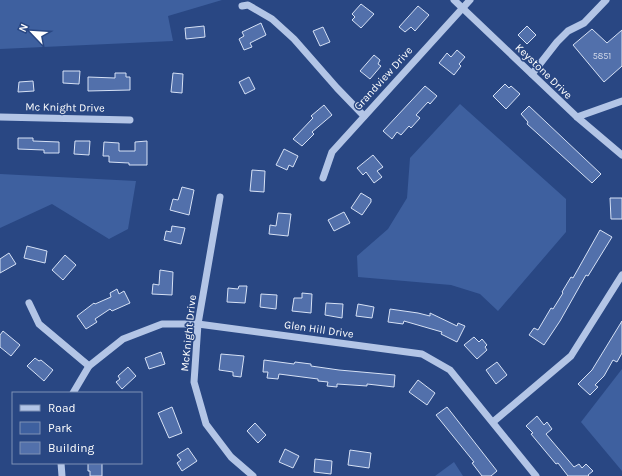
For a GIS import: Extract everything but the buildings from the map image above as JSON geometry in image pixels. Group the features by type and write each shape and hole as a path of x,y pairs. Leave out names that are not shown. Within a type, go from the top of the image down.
{"street":[{"name":"Keystone Drive","path":"454,0 577,117 622,155"},
{"name":"Grandview Drive","path":"323,178 332,152 470,0"},
{"path":"532,74 557,42 568,32 584,23 606,0"},
{"path":"242,6 248,5 272,19 294,39 364,116"},
{"path":"577,117 622,101"},
{"name":"Mc Knight Drive","path":"0,117 130,120"},
{"name":"McKnight Drive","path":"220,197 198,324 194,382 206,424 231,457 253,476"},
{"path":"493,422 571,356 622,275"},
{"path":"29,303 39,324 89,366"},
{"name":"Glen Hill Drive","path":"74,392 89,366 123,339 162,324 198,324 422,354 450,370 536,476"},
{"path":"61,464 62,476"}],"green space":[{"path":"0,0 222,0 168,16 173,41 0,49"},
{"path":"460,104 566,199 566,232 498,311 480,294 451,285 358,277 357,256 388,229 407,198 410,158"},
{"path":"0,174 136,181 128,229 109,239 52,204 0,228"},
{"path":"622,369 622,471 581,422"},
{"path":"454,462 463,476 435,476"}]}
